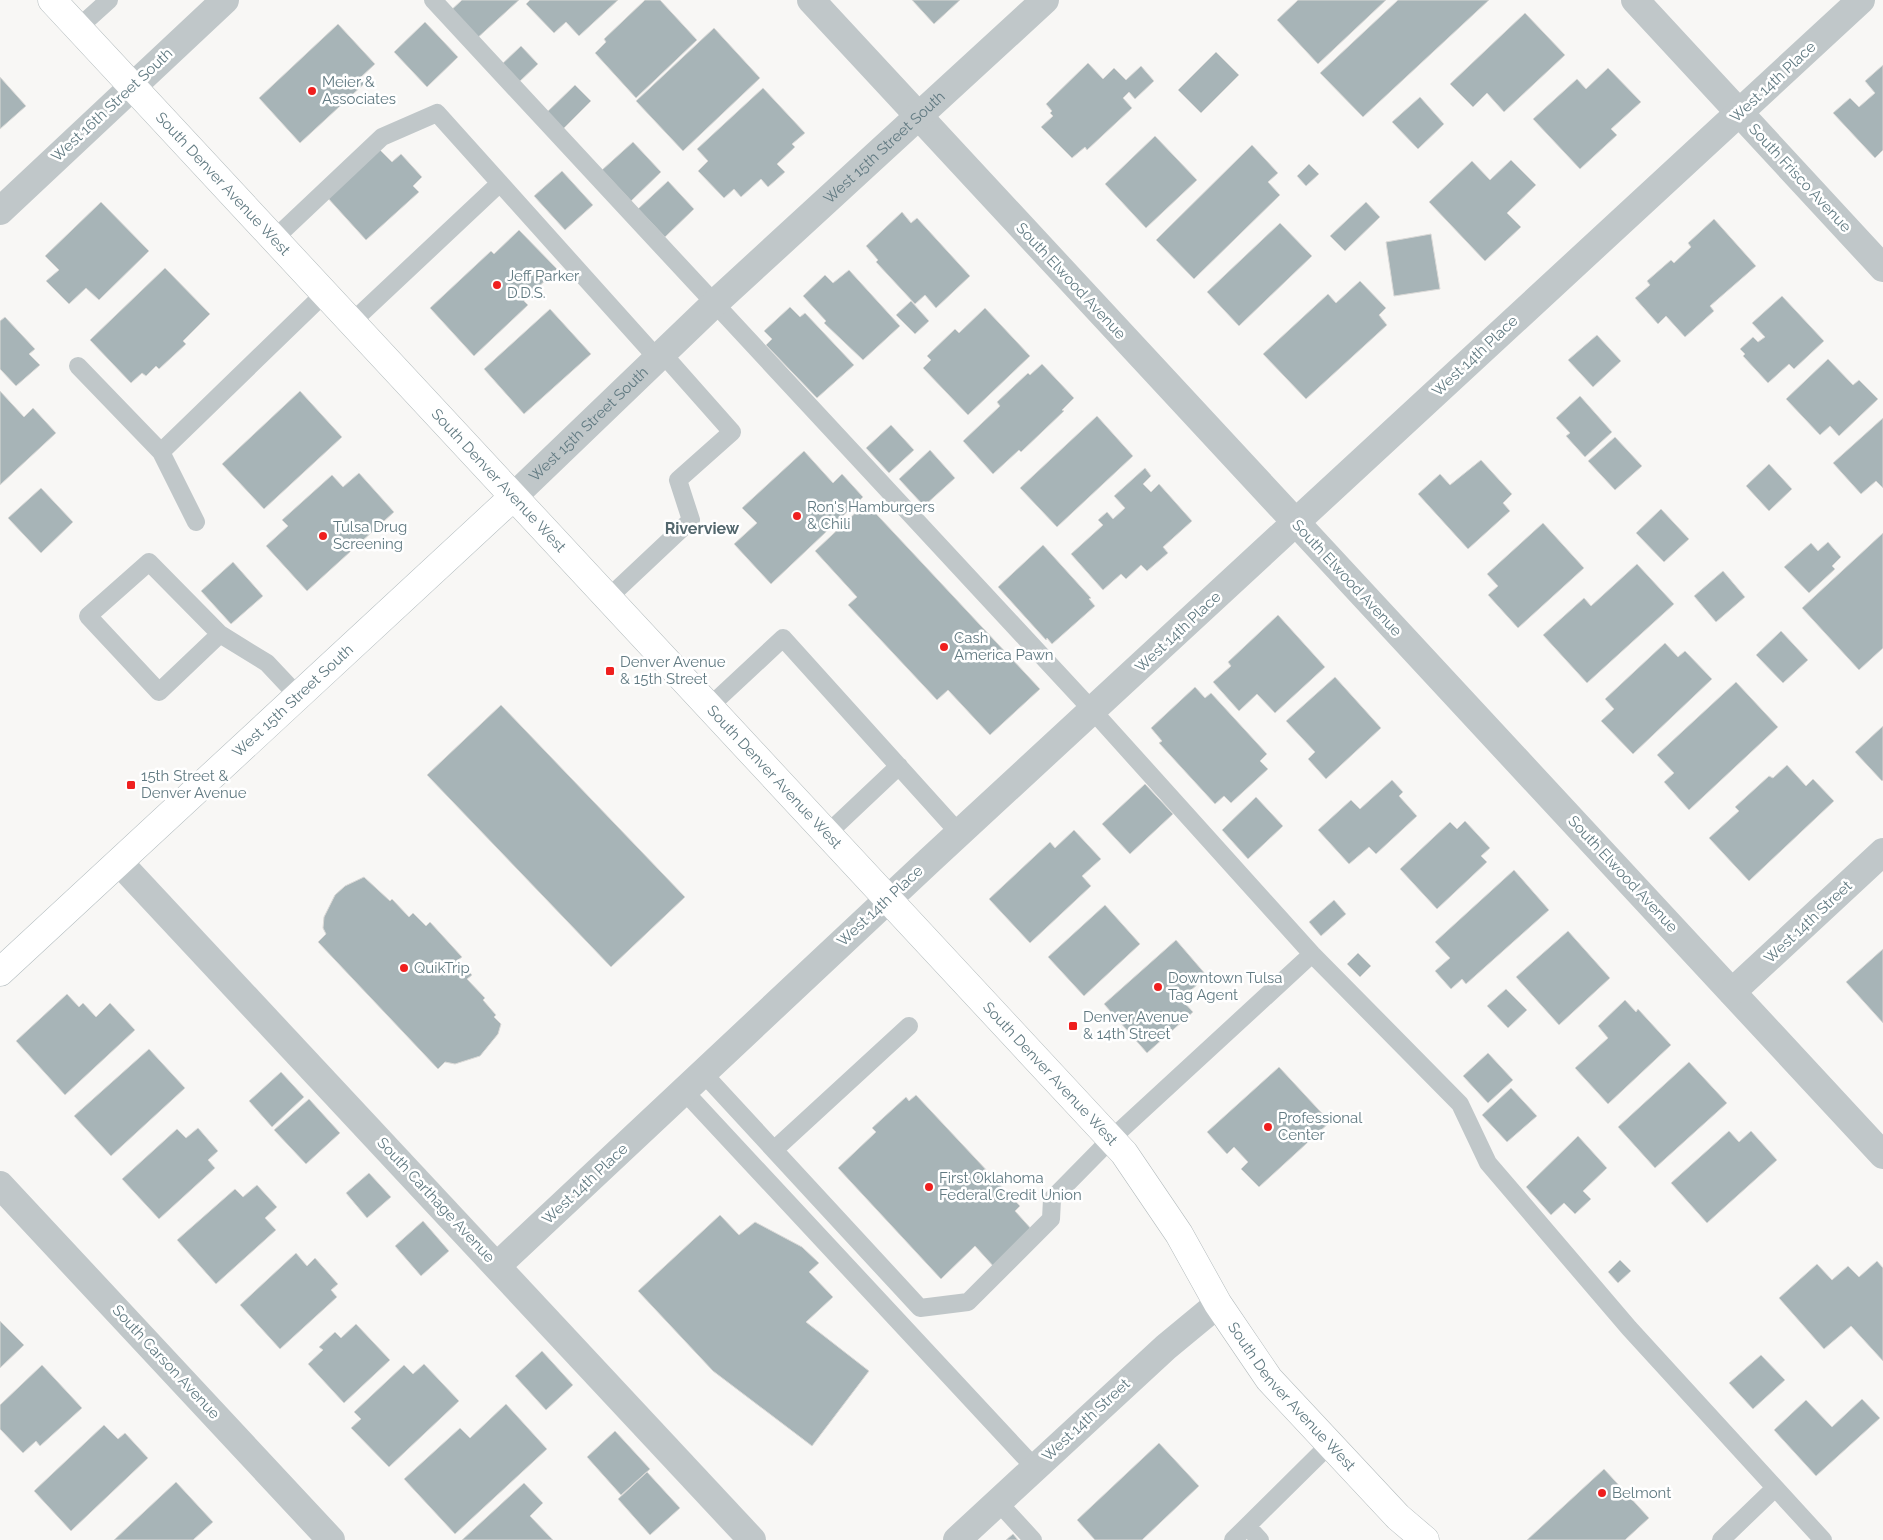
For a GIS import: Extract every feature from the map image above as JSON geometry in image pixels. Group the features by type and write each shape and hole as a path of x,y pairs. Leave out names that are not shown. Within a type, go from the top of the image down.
{"main road":[{"name":"South Denver Avenue West","path":"52,0 607,599 889,898 1124,1153 1180,1234 1218,1304 1269,1379 1398,1517 1416,1540"},
{"name":"West 15th Street South","path":"0,972 513,497"},
{"name":"South Denver Avenue West","path":"1398,1517 1425,1540"}],"street":[{"name":"West 16th Street South","path":"0,211 225,0"},
{"name":"South Elwood Avenue","path":"811,0 1883,1155"},
{"name":"West 15th Street South","path":"513,497 715,303 1045,0"},
{"name":"South Frisco Avenue","path":"1635,0 1883,268"},
{"name":"West 14th Place","path":"497,1266 889,898 1861,0"},
{"name":"West 14th Street","path":"1732,992 1883,852"},
{"name":"South Carthage Avenue","path":"119,862 752,1540"},
{"name":"South Carson Avenue","path":"0,1185 331,1540"},
{"name":"West 14th Street","path":"957,1540 1166,1347 1218,1304"}],"lane":[{"path":"78,28 109,0"},
{"path":"433,0 1093,711 1312,954 1460,1104 1488,1163 1629,1328 1775,1488 1816,1538"},
{"path":"274,239 382,136 437,114 732,432 678,480 691,520 607,599"},
{"path":"352,322 500,183"},
{"path":"161,452 325,293"},
{"path":"78,366 161,452 196,522"},
{"path":"220,634 159,692 88,616 149,562 220,634 267,663 298,696"},
{"path":"708,707 783,638 960,833"},
{"path":"828,833 899,766"},
{"path":"693,1082 774,1150 920,1308 968,1302 1051,1220 1052,1199 1111,1139 1312,954"},
{"path":"774,1150 909,1026"},
{"path":"693,1082 1035,1468"},
{"path":"1233,1540 1329,1445"},
{"path":"1721,1540 1775,1488"},
{"path":"998,1502 1033,1540"},
{"path":"1247,1526 1260,1540"}],"building":[{"path":"462,0 519,0 474,41 448,13"},
{"path":"530,0 618,0 579,36 566,22 554,33 526,4"},
{"path":"645,0 660,0 697,40 636,98 595,53 606,42 604,39"},
{"path":"912,0 960,0 934,24"},
{"path":"1298,0 1386,0 1318,64 1277,20"},
{"path":"1398,0 1489,0 1363,117 1320,73"},
{"path":"1525,13 1565,55 1504,112 1487,93 1473,107 1450,84"},
{"path":"425,22 458,57 427,87 394,52"},
{"name":"Meier & Associates","path":"338,24 375,64 360,78 365,83 300,143 259,98"},
{"path":"714,28 760,78 683,151 636,101"},
{"path":"521,46 538,64 518,83 501,65"},
{"path":"1216,52 1239,75 1201,113 1178,90"},
{"path":"1088,63 1103,79 1114,68 1126,80 1141,66 1154,81 1135,99 1129,92 1123,98 1132,108 1087,150 1085,147 1072,158 1041,127 1053,116 1050,113 1052,111 1046,104"},
{"path":"1883,65 1883,150 1875,158 1833,113 1850,98 1859,107 1875,93 1865,81"},
{"path":"1608,68 1641,102 1611,129 1617,135 1580,169 1533,119 1577,79 1586,89"},
{"path":"0,77 26,106 0,129"},
{"path":"575,85 591,101 561,131 545,114"},
{"path":"763,88 805,133 792,144 795,147 777,164 785,172 768,187 761,179 741,197 734,189 724,198 698,171 708,161 697,149"},
{"path":"1420,97 1444,124 1418,149 1392,122"},
{"path":"1155,136 1197,180 1146,228 1105,184"},
{"path":"633,142 661,172 631,201 602,170"},
{"path":"1252,145 1278,173 1268,182 1280,195 1194,279 1156,240"},
{"path":"379,149 392,162 401,154 422,177 413,186 419,192 366,240 326,196"},
{"path":"1511,160 1536,185 1507,213 1521,227 1485,261 1429,202 1472,161 1490,180"},
{"path":"1309,164 1319,174 1306,186 1297,176"},
{"path":"562,171 593,205 565,230 534,196"},
{"path":"668,181 694,209 665,237 638,209"},
{"path":"101,202 149,251 99,300 86,288 69,304 46,281 59,270 45,256"},
{"path":"1366,202 1380,217 1345,251 1330,236"},
{"path":"902,212 911,223 917,218 970,276 936,308 925,295 915,304 876,262 878,260 866,246"},
{"path":"1714,219 1756,266 1710,306 1714,311 1685,337 1666,316 1658,324 1635,298 1650,285 1647,281 1671,260 1674,263 1691,247 1688,243"},
{"path":"1280,223 1312,256 1239,326 1207,292"},
{"name":"Jeff Parker D.D.S.","path":"519,230 557,269 524,301 528,305 474,356 430,308 491,251 494,254"},
{"path":"1431,234 1440,289 1394,296 1386,242"},
{"path":"165,268 210,314 183,341 186,344 159,369 156,366 146,376 142,373 131,383 90,340"},
{"path":"849,270 900,326 863,360 824,323 826,321 803,296 825,275 833,283"},
{"path":"1360,281 1386,308 1379,315 1387,325 1306,399 1263,354 1328,294 1336,303"},
{"path":"1782,296 1824,341 1794,369 1789,364 1768,383 1743,356 1745,354 1740,349 1753,337 1758,342 1765,337 1752,323"},
{"path":"911,301 929,321 915,334 896,315"},
{"path":"790,307 800,317 805,313 854,365 817,398 766,345 772,339 764,331"},
{"path":"985,308 1030,356 968,415 923,368 931,360 927,356 955,329 959,333"},
{"path":"550,309 591,354 524,414 484,369"},
{"path":"5,317 35,349 29,354 40,365 16,386 0,369 0,321"},
{"path":"1597,335 1621,361 1593,387 1568,360"},
{"path":"1828,359 1853,385 1859,380 1878,399 1839,436 1830,426 1820,435 1786,399"},
{"path":"1042,364 1074,398 1062,410 1064,411 1021,452 1019,450 993,474 963,441 1000,406 997,402 1028,373 1030,375"},
{"path":"0,391 24,417 33,408 56,433 0,485"},
{"path":"300,391 342,437 264,509 222,464"},
{"path":"1580,396 1612,432 1585,457 1566,436 1570,433 1556,418"},
{"path":"1097,416 1133,456 1057,527 1020,488"},
{"path":"1883,418 1883,488 1876,481 1861,494 1833,463"},
{"path":"891,425 914,450 889,473 866,448"},
{"path":"1615,437 1642,466 1615,490 1588,461"},
{"path":"930,450 955,478 924,506 899,479"},
{"name":"Ron's Hamburgers & Chili","path":"804,451 833,483 842,474 863,497 771,584 734,544 757,523 742,508"},
{"path":"1481,460 1512,494 1503,503 1510,511 1468,549 1418,494 1440,474 1450,485"},
{"path":"1769,464 1792,489 1769,511 1746,486"},
{"path":"1145,468 1151,476 1143,484 1151,492 1159,484 1192,521 1163,547 1168,553 1147,571 1141,565 1126,579 1121,574 1103,590 1071,554 1103,525 1098,520 1107,512 1113,519 1125,508 1114,496"},
{"name":"Tulsa Drug Screening","path":"359,473 394,512 307,591 266,546 288,526 282,520 332,475 343,487"},
{"path":"41,488 73,522 41,553 8,518"},
{"name":"Cash America Pawn","path":"866,503 1040,689 990,735 948,690 937,700 848,605 857,597 815,551"},
{"path":"1661,509 1689,539 1664,562 1636,533"},
{"path":"1543,523 1584,568 1518,628 1488,595 1498,586 1487,574"},
{"path":"1883,533 1883,648 1859,670 1802,608"},
{"path":"1828,542 1841,557 1832,566 1835,569 1809,593 1784,567 1811,543 1818,551"},
{"path":"1043,545 1091,598 1089,599 1095,606 1052,644 1047,638 1046,640 998,587"},
{"path":"233,562 263,596 231,624 201,591"},
{"path":"1637,564 1674,604 1587,683 1543,635 1584,598 1591,606"},
{"path":"1723,571 1745,597 1716,622 1694,596"},
{"path":"1278,615 1325,667 1275,713 1257,694 1239,711 1213,682 1231,666 1228,662"},
{"path":"1781,631 1808,660 1783,683 1756,655"},
{"path":"1665,643 1678,657 1685,651 1712,679 1633,754 1601,721 1614,709 1605,699"},
{"path":"1335,677 1381,728 1326,779 1308,759 1315,752 1286,721"},
{"path":"1736,682 1778,727 1689,810 1664,782 1674,773 1657,755"},
{"path":"1195,687 1205,698 1211,693 1267,754 1260,761 1268,769 1231,803 1224,796 1215,804 1159,743 1162,741 1151,728"},
{"path":"501,705 685,897 611,967 427,775"},
{"path":"1883,726 1883,780 1882,781 1855,752"},
{"path":"1787,765 1806,786 1813,779 1834,801 1749,881 1709,838 1739,811 1735,807 1769,776 1773,778"},
{"path":"1392,780 1403,792 1399,796 1417,816 1376,854 1369,847 1349,864 1318,830 1351,800 1360,809"},
{"path":"1145,784 1173,814 1130,854 1102,824"},
{"path":"1256,797 1283,826 1248,859 1222,830"},
{"path":"1465,821 1490,848 1481,856 1487,862 1437,909 1400,869 1450,822 1457,829"},
{"path":"1074,830 1101,859 1082,876 1091,886 1030,943 989,899 1050,842 1055,848"},
{"path":"1514,870 1549,910 1466,984 1462,979 1451,989 1435,971 1450,958 1435,942"},
{"name":"QuikTrip","path":"364,877 390,901 392,899 409,917 413,913 426,926 430,922 462,957 458,960 472,975 467,979 485,998 483,1000 501,1024 498,1034 480,1056 455,1064 445,1062 438,1069 318,942 326,934 323,928 324,917 335,895 345,886"},
{"path":"1334,900 1346,914 1321,936 1309,922"},
{"path":"1105,905 1140,944 1084,996 1048,957"},
{"path":"1568,931 1610,978 1559,1025 1516,977"},
{"name":"Downtown Tulsa Tag Agent","path":"1176,940 1207,976 1181,999 1193,1012 1147,1053 1104,1004"},
{"path":"1883,949 1883,1023 1846,982"},
{"path":"1358,953 1371,966 1360,977 1347,964"},
{"path":"1506,989 1527,1010 1508,1028 1487,1006"},
{"path":"67,994 79,1007 83,1003 96,1017 110,1003 135,1030 65,1095 16,1041"},
{"path":"1625,1000 1636,1012 1638,1009 1671,1045 1608,1104 1575,1068 1608,1038 1598,1026"},
{"path":"149,1049 185,1088 111,1156 74,1116"},
{"path":"1488,1053 1513,1080 1488,1103 1463,1076"},
{"path":"1689,1062 1727,1103 1655,1168 1618,1127"},
{"name":"Professional Center","path":"1279,1067 1330,1122 1259,1187 1241,1169 1248,1162 1234,1147 1227,1154 1207,1132"},
{"path":"281,1072 304,1097 272,1127 249,1101"},
{"path":"1511,1088 1537,1116 1507,1142 1482,1115"},
{"name":"First Oklahoma Federal Credit Union","path":"916,1095 1020,1206 1015,1211 1034,1232 995,1268 975,1246 941,1279 838,1168 876,1132 872,1128 906,1097 909,1101"},
{"path":"309,1099 340,1133 306,1164 274,1130"},
{"path":"198,1128 218,1151 208,1160 215,1168 159,1219 122,1179 177,1129 186,1138"},
{"path":"1729,1131 1739,1142 1751,1131 1777,1160 1707,1223 1671,1183"},
{"path":"1578,1136 1607,1168 1583,1191 1591,1199 1575,1214 1564,1203 1551,1215 1526,1187"},
{"path":"369,1173 391,1197 367,1218 346,1193"},
{"path":"257,1185 277,1207 265,1218 276,1230 216,1284 177,1240 235,1189 243,1197"},
{"path":"720,1215 739,1235 755,1222 802,1247 819,1263 809,1272 833,1297 806,1322 869,1371 812,1446 713,1371 638,1291"},
{"path":"423,1221 449,1251 421,1276 395,1246"},
{"path":"296,1253 307,1266 315,1258 338,1284 331,1290 337,1297 280,1349 240,1305"},
{"path":"1620,1260 1631,1271 1618,1283 1608,1272"},
{"path":"1877,1261 1883,1268 1883,1361 1851,1326 1824,1349 1779,1298 1817,1264 1832,1280 1848,1266 1859,1277"},
{"path":"0,1321 24,1345 0,1368"},
{"path":"356,1324 390,1360 344,1403 308,1364 323,1350 319,1347 335,1332 341,1338"},
{"path":"542,1351 573,1385 546,1410 515,1376"},
{"path":"1761,1355 1785,1380 1753,1409 1729,1383"},
{"path":"424,1364 459,1401 389,1467 351,1428 361,1419 354,1412 404,1365 413,1374"},
{"path":"42,1365 82,1408 40,1446 36,1441 23,1453 0,1429 0,1405"},
{"path":"1862,1399 1880,1418 1816,1476 1774,1430 1806,1400 1832,1427"},
{"path":"506,1404 547,1449 455,1534 404,1479 460,1428 470,1438"},
{"path":"104,1425 118,1439 125,1433 148,1458 71,1531 34,1491"},
{"path":"615,1431 650,1469 621,1495 587,1457"},
{"path":"1159,1443 1199,1486 1142,1540 1095,1540 1077,1520"},
{"name":"Belmont","path":"1604,1469 1649,1518 1625,1540 1527,1540"},
{"path":"647,1472 680,1508 650,1535 618,1499"},
{"path":"176,1482 213,1522 193,1540 114,1540"},
{"path":"524,1483 543,1503 530,1516 553,1540 462,1540"},
{"path":"1013,1534 1018,1540 1006,1540"}],"place":[{"name":"Meier & Associates","path":"312,91"},
{"name":"Jeff Parker D.D.S.","path":"497,285"},
{"name":"Ron's Hamburgers & Chili","path":"797,516"},
{"name":"Tulsa Drug Screening","path":"323,536"},
{"name":"Cash America Pawn","path":"944,647"},
{"name":"Denver Avenue & 15th Street","path":"610,671"},
{"name":"15th Street & Denver Avenue","path":"131,785"},
{"name":"QuikTrip","path":"404,968"},
{"name":"Downtown Tulsa Tag Agent","path":"1158,987"},
{"name":"Denver Avenue & 14th Street","path":"1073,1026"},
{"name":"Professional Center","path":"1268,1127"},
{"name":"First Oklahoma Federal Credit Union","path":"929,1187"},
{"name":"Belmont","path":"1602,1493"}],"district":[{"name":"Riverview","path":"702,528"}]}
